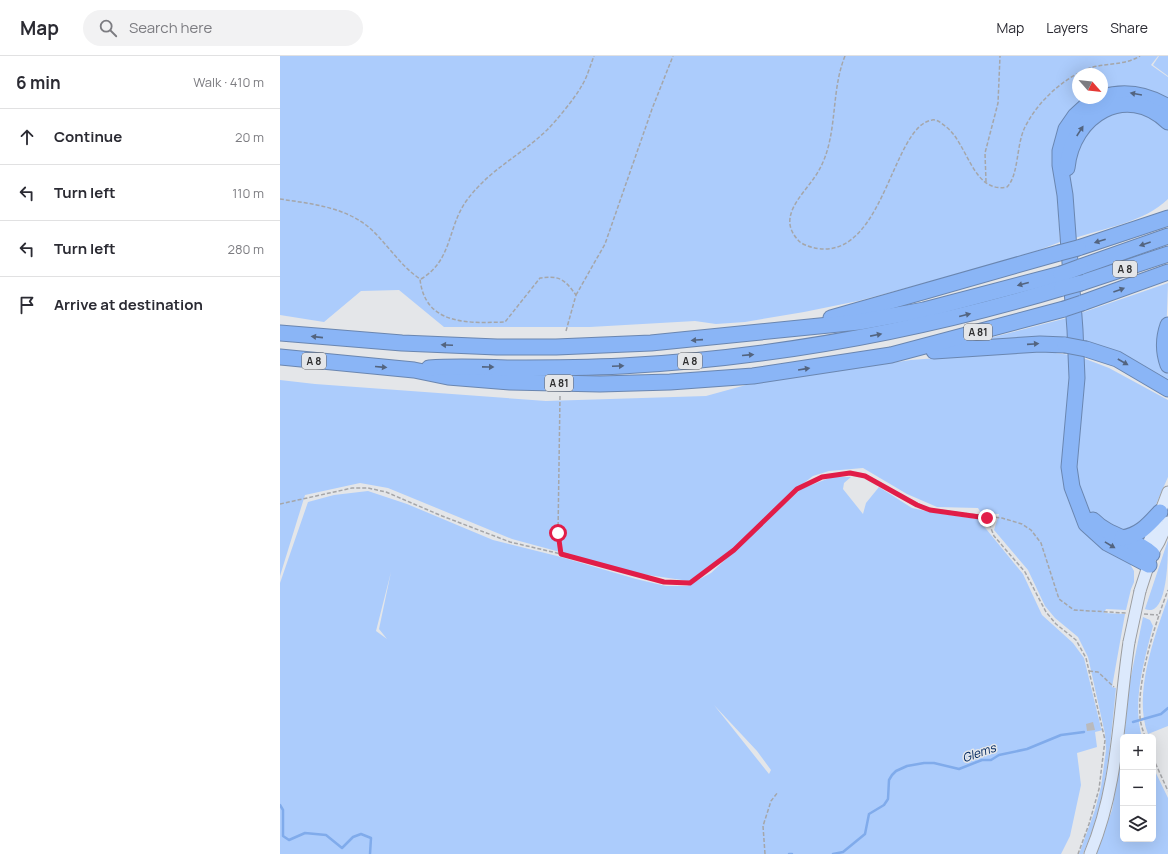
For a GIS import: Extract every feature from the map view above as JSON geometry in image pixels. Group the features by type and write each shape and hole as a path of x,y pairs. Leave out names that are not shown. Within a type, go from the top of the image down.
{"highway":[{"path":"1108,95 1117,93 1133,93 1158,101 1168,107"},
{"path":"1088,104 1075,116 1063,137 1060,151 1060,165 1065,195 1077,378 1069,467 1072,487 1086,524 1107,543 1150,560"},
{"path":"1065,195 1072,146 1082,127 1092,117 1112,107 1133,106 1152,111 1168,122"},
{"path":"1134,230 1168,206"},
{"path":"802,327 1078,248 1168,218"},
{"name":"A 8","path":"280,358 414,370 449,366 538,368 621,366 763,353 820,345 913,327 1013,303 1062,281 1080,267 1168,236"},
{"name":"A 8","path":"280,333 402,343 556,347 707,339 802,327 859,322 1062,281 1081,283 1168,254"},
{"name":"A 81","path":"414,370 448,377 510,382 644,383 753,376 891,355 1064,309 1168,272"},
{"path":"1168,325 1164,339 1164,351 1168,365"},
{"path":"891,355 1000,346 1040,344 1065,345 1086,349 1117,359 1168,389"},
{"path":"1079,504 1102,528 1122,538 1139,544 1150,560"},
{"path":"1122,538 1140,532 1164,517"}],"main road":[{"path":"1090,854 1105,812 1112,784 1131,631 1140,591 1150,560 1159,542 1168,492"}],"path":[{"path":"420,279 432,272 442,260 456,218 466,201 483,180 547,130 581,87 594,56"},
{"path":"566,331 576,295 605,244 652,109 673,56"},
{"path":"845,56 836,87 831,135 825,159 816,175 791,210 789,222 793,233 802,244 820,250 831,250 846,244 860,232 883,197 906,145 923,123 933,120 940,122 950,129 964,150 972,166 986,183 993,188 1007,187 1011,183 1014,176 1020,140 1025,126 1039,106 1059,86 1093,68 1122,64 1140,56"},
{"path":"986,183 985,154 998,103 1000,56"},
{"path":"280,199 322,205 353,218 373,231 407,270 420,279 422,293 430,307 444,317 454,320 506,322 540,278 552,276 565,281 576,295"},
{"path":"560,396 558,533 561,554"},
{"path":"280,504 352,488 368,488 386,492 442,516 510,542 561,554 664,582 690,583 734,550 797,489 822,477 850,473 865,476 917,505 930,510 987,518 1014,520 1022,524 1037,536 1046,553 1059,599 1065,605 1074,610 1128,613"},
{"path":"987,518 994,536 1025,572 1046,612 1056,624 1076,640 1086,658 1105,740 1099,789 1089,824 1078,854"},
{"path":"1144,734 1140,716 1140,701 1158,615 1168,590"},
{"path":"1143,614 1158,615"},
{"path":"1089,671 1098,672 1115,688"},
{"path":"1156,765 1168,791"},
{"path":"764,854 763,826 771,802 778,792"}],"shaded area":[{"path":"280,56 1158,56 1151,65 1168,77 1168,102 1108,94 1108,68 1072,68 1072,104 1087,104 1052,160 1056,177 1060,242 1021,257 858,301 745,322 716,324 695,321 590,327 444,327 399,290 361,291 324,322 280,315"},
{"path":"1159,56 1168,56 1168,76 1153,65"},
{"path":"1136,110 1168,127 1168,199 1159,207 1136,219 1075,238 1071,205 1070,167 1075,148 1084,135 1103,114"},
{"path":"1168,283 1165,367 1168,373 1168,384 1082,341 1081,313"},
{"path":"1067,318 1069,339 982,340"},
{"path":"1055,351 1055,353 1070,355 1071,364 1063,469 1108,552 1130,564 1134,571 1134,582 1126,610 1106,609 1104,613 1125,614 1112,687 1116,688 1106,772 1097,814 1083,854 1079,854 1095,810 1101,787 1106,750 1105,734 1088,657 1078,637 1055,618 1045,606 1028,570 994,530 999,514 981,513 978,508 937,507 907,494 863,468 829,471 813,476 787,496 734,548 689,581 641,574 512,539 388,488 360,483 305,495 280,576 280,380 315,384 546,401 706,396 746,385 911,360 1017,352"},
{"path":"1083,358 1109,368 1168,400 1168,477 1151,516 1127,532 1095,519 1088,511 1076,483 1076,449 1083,390"},
{"path":"832,477 851,477 844,483 843,489 863,514 866,503 879,487 912,508 978,519 1023,574 1042,615 1073,643 1084,658 1101,728 1103,730 1095,732 1097,747 1077,753 1081,785 1070,836 1061,854 280,854 280,583 308,502 334,495 368,491 407,504 493,540 561,557 636,579 666,586 687,586 711,573 801,489","holes":["391,572 379,629 387,639 376,631","714,705 757,751 771,770 769,774"]},
{"path":"1168,540 1167,571 1162,596 1158,605 1153,610 1145,609"},
{"path":"1168,598 1168,726 1148,734 1144,719 1144,684 1147,666"},
{"path":"1143,617 1150,620 1153,626 1140,682 1138,710 1141,734 1124,734 1129,686"},
{"path":"1120,763 1120,842 1156,842 1156,773 1168,798 1168,854 1096,854 1112,810"}],"building":[{"path":"1093,722 1095,730 1087,731 1086,724"}],"waterway":[{"name":"Glems","path":"1133,722 1161,714 1168,708"},
{"name":"Glems","path":"833,854 843,852 865,834 869,814 884,805 888,799 889,780 896,771 907,766 924,763 934,763 959,769 982,760 991,760 999,755 1027,749 1061,735 1084,732"},
{"name":"Glems","path":"280,805 283,810 283,836 289,840 305,833 326,835 342,848 353,837 361,834 371,838 370,854"}],"route":[{"path":"558,533 561,554 664,582 690,583 712,568 734,550 797,489 810,481 822,477 850,473 865,476 899,496 930,510 971,514 987,518"}]}
